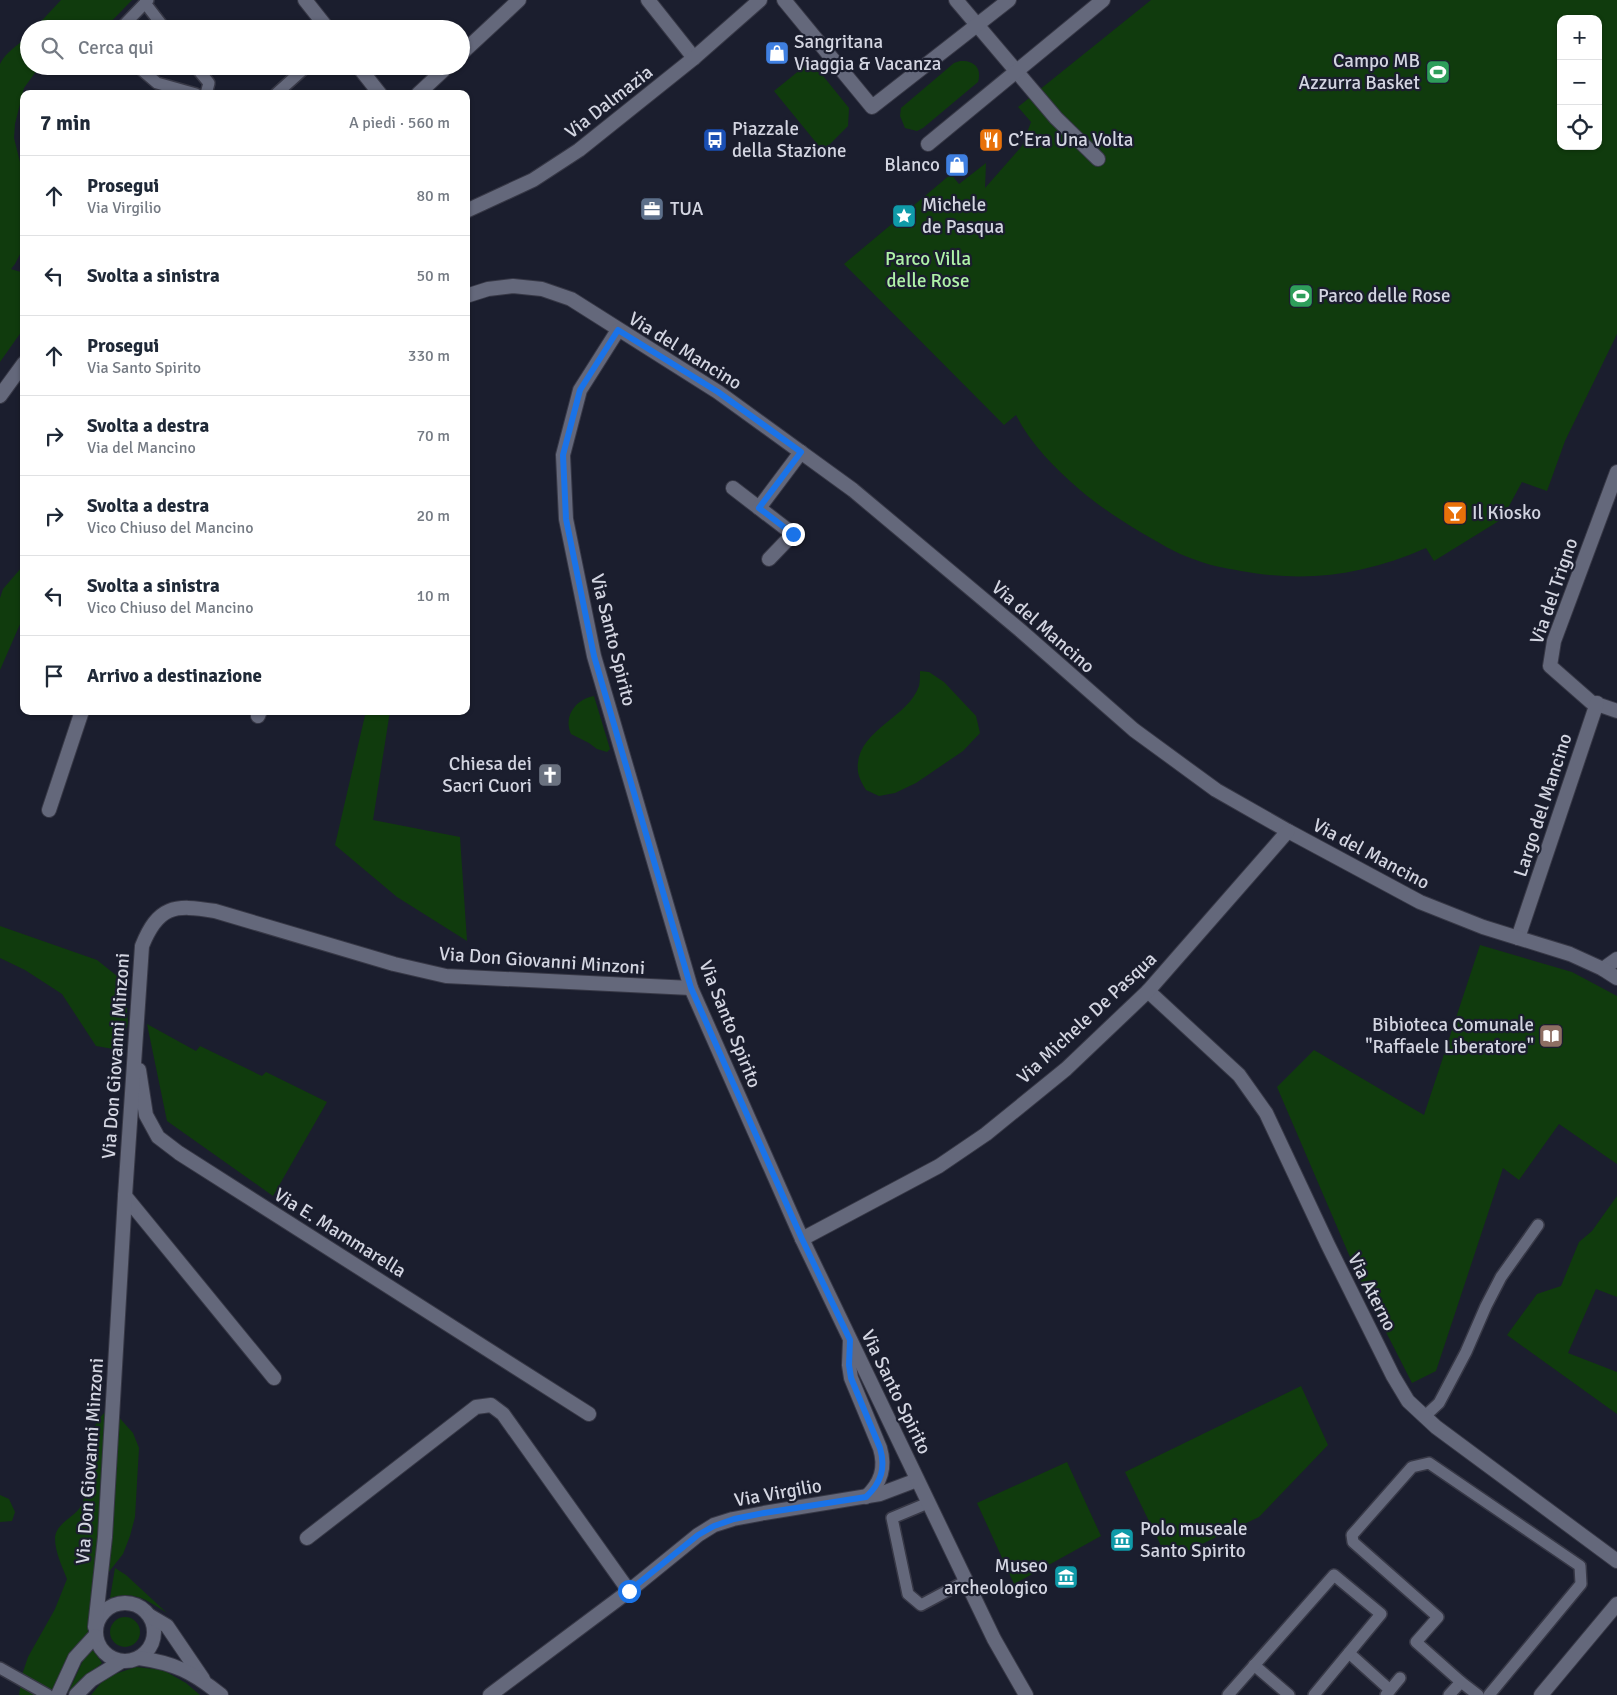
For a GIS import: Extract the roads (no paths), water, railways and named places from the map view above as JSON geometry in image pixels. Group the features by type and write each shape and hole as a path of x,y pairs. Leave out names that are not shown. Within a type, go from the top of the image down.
{"street":[{"path":"305,0 321,20"},
{"path":"648,0 694,58"},
{"name":"Via Dalmazia","path":"470,206 533,180 579,150 694,58 760,0"},
{"path":"784,0 872,107 1009,0"},
{"path":"956,0 1071,134 1098,160"},
{"path":"928,144 1103,0"},
{"path":"470,45 517,1"},
{"path":"365,75 377,90"},
{"path":"422,90 438,75"},
{"name":"Via del Mancino","path":"470,295 488,289 513,286 542,289 571,299 718,392 861,496 1020,630 1134,730 1216,790 1420,902 1483,927 1570,954 1603,969 1617,978"},
{"name":"Via Santo Spirito","path":"618,330 580,390 563,455 566,519 594,656 691,988 802,1239 994,1639 1026,1695"},
{"path":"0,396 20,368"},
{"path":"759,508 801,452"},
{"name":"Via del Trigno","path":"1597,703 1592,702 1550,666 1554,641 1617,472"},
{"path":"734,488 793,534 769,559"},
{"path":"1597,703 1617,710"},
{"name":"Largo del Mancino","path":"1518,938 1597,703"},
{"path":"49,810 81,715"},
{"name":"Via Michele De Pasqua","path":"802,1239 940,1166 986,1134 1066,1069 1148,991 1288,831"},
{"name":"Via Don Giovanni Minzoni","path":"95,1631 105,1537 124,1196 142,946 147,934 163,913 177,908 194,907 215,911 394,964 446,976 691,988"},
{"path":"1603,969 1617,959"},
{"name":"Via Aterno","path":"1148,991 1239,1075 1266,1113 1328,1245 1393,1376 1408,1401 1436,1427 1617,1561"},
{"name":"Via E. Mammarella","path":"135,1039 146,1115 158,1137 179,1153 589,1414"},
{"path":"124,1196 274,1378"},
{"path":"850,1340 849,1365 851,1378 883,1458 880,1479 866,1497"},
{"path":"307,1538 476,1407 490,1405 503,1414 629,1591"},
{"name":"Via Virgilio","path":"490,1695 629,1591 698,1535 714,1526 734,1519 764,1513 880,1494 917,1480"},
{"path":"58,1695 75,1658 95,1631 99,1617 114,1604 124,1602 143,1608 150,1616 167,1626 204,1681 220,1695"},
{"path":"1541,1695 1617,1604"},
{"path":"95,1631 98,1645 104,1653 112,1659 130,1661 139,1658 152,1644 154,1634 150,1616"},
{"path":"139,1658 164,1662 204,1681"},
{"path":"76,1695 91,1680 122,1661"}],"lane":[{"path":"129,20 147,2 159,20"},
{"path":"148,75 157,83 182,90"},
{"path":"202,75 209,83 207,90"},
{"path":"280,90 297,75"},
{"path":"1424,1417 1439,1403 1466,1352 1501,1277 1538,1225"},
{"path":"1478,1695 1416,1642 1438,1617 1353,1542 1352,1535 1412,1467 1419,1464 1429,1463 1580,1566 1581,1584 1489,1695"},
{"path":"928,1503 892,1518 908,1594 921,1605 966,1581"},
{"path":"1228,1695 1334,1575 1381,1614 1314,1695"},
{"path":"1349,1653 1388,1693 1400,1678"},
{"path":"1254,1665 1289,1695"},
{"path":"0,1668 48,1695"},
{"path":"1449,1695 1461,1682"}],"place":[{"name":"Sangritana Viaggia & Vacanza","path":"777,53"},
{"name":"Campo MB Azzurra Basket","path":"1438,72"},
{"name":"Piazzale della Stazione","path":"715,140"},
{"name":"C’Era Una Volta","path":"991,140"},
{"name":"Blanco","path":"957,165"},
{"name":"TUA","path":"652,209"},
{"name":"Michele de Pasqua","path":"904,216"},
{"name":"Parco delle Rose","path":"1301,296"},
{"name":"Il Kiosko","path":"1455,513"},
{"name":"Chiesa dei Sacri Cuori","path":"550,775"},
{"name":"Bibioteca Comunale \"Raffaele Liberatore\"","path":"1551,1036"},
{"name":"Polo museale Santo Spirito","path":"1122,1540"},
{"name":"Museo archeologico","path":"1066,1577"}],"park label":[{"name":"Parco Villa delle Rose","path":"928,270"}]}
